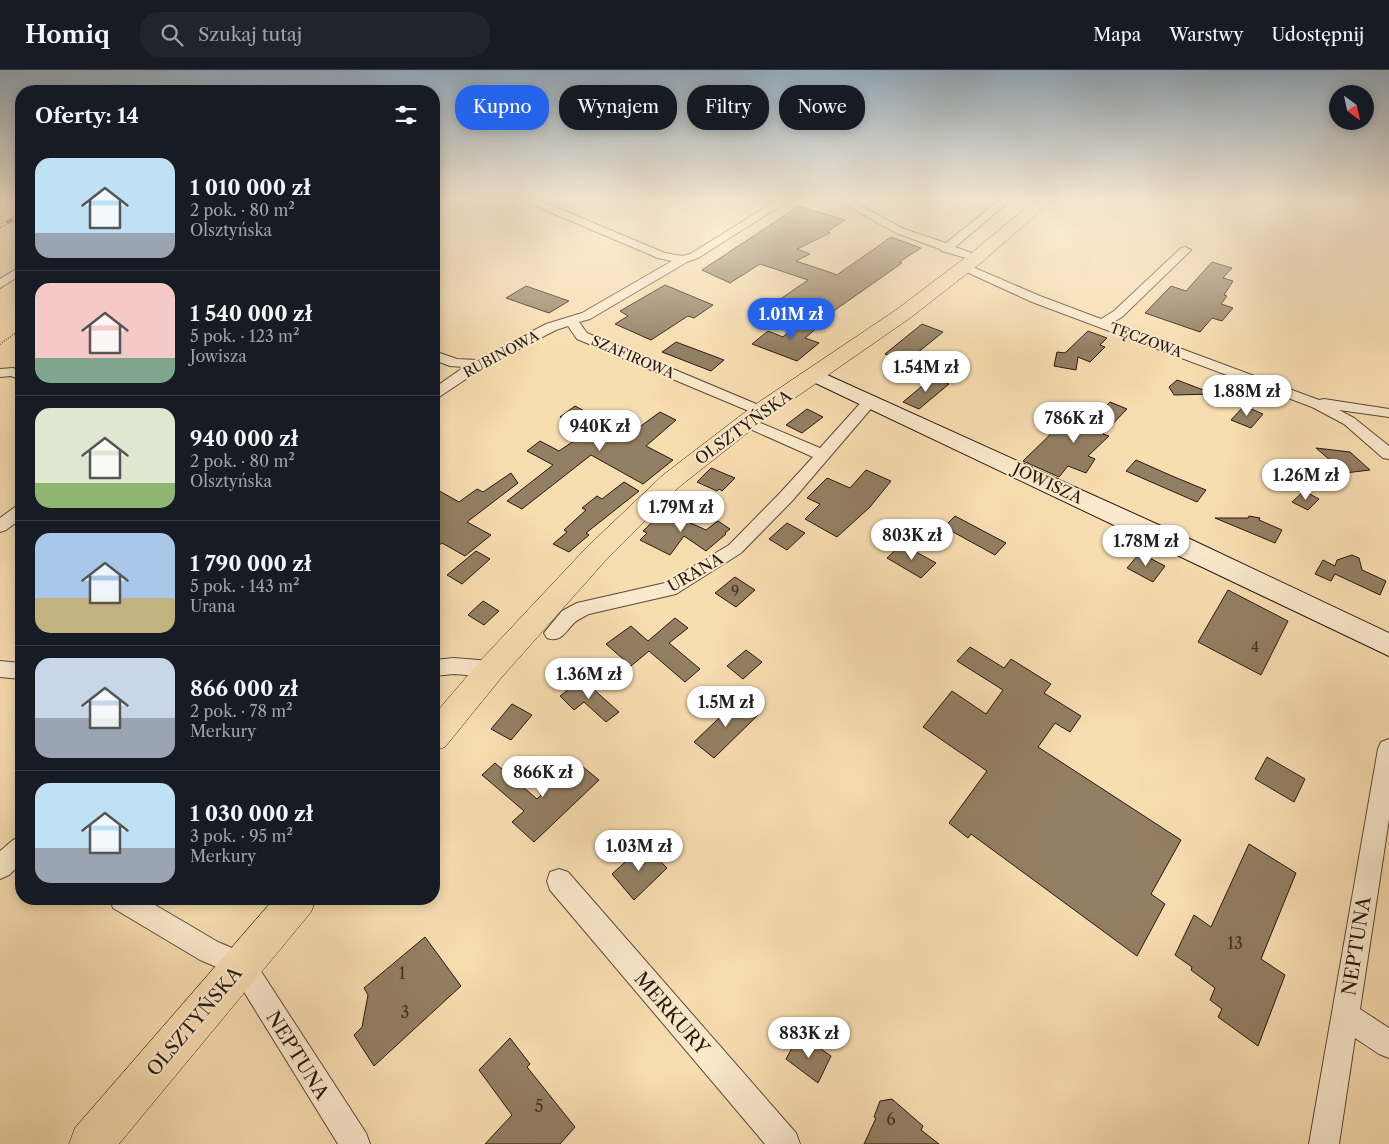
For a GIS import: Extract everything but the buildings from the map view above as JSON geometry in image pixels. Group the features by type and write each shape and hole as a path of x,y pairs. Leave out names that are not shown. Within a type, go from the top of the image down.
{"main road":[{"name":"OLSZTYŃSKA","path":"440,731 491,669 596,554 670,481 754,416 903,314 986,249"},
{"name":"OLSZTYŃSKA","path":"91,1144 293,905"}],"street":[{"path":"646,249 662,256 683,260"},
{"name":"SZAFIROWA","path":"705,249 572,322 582,336 754,416"},
{"name":"TĘCZOWA","path":"948,249 1036,299 1317,404 1328,402 1389,413"},
{"path":"1102,324 1118,314 1185,250"},
{"path":"0,284 15,274"},
{"name":"RUBINOWA","path":"440,390 479,364 551,327 572,322"},
{"path":"440,357 455,363 479,364"},
{"path":"0,373 15,373"},
{"name":"JOWISZA","path":"814,375 1183,546 1389,645"},
{"name":"URANA","path":"554,633 569,616 584,608 670,589 735,549 786,497 870,401"},
{"path":"1317,404 1349,421 1389,454"},
{"path":"754,416 822,455"},
{"path":"0,526 15,515"},
{"path":"440,667 454,666 491,669"},
{"path":"0,669 15,670"},
{"name":"NEPTUNA","path":"1324,1144 1389,749"},
{"path":"0,867 15,853"},
{"name":"MERKURY","path":"559,881 785,1144"},
{"path":"132,905 209,951 242,965"},
{"name":"NEPTUNA","path":"242,965 355,1144"},
{"path":"1345,1015 1389,1044"}],"path":[{"path":"0,344 15,333"}]}
